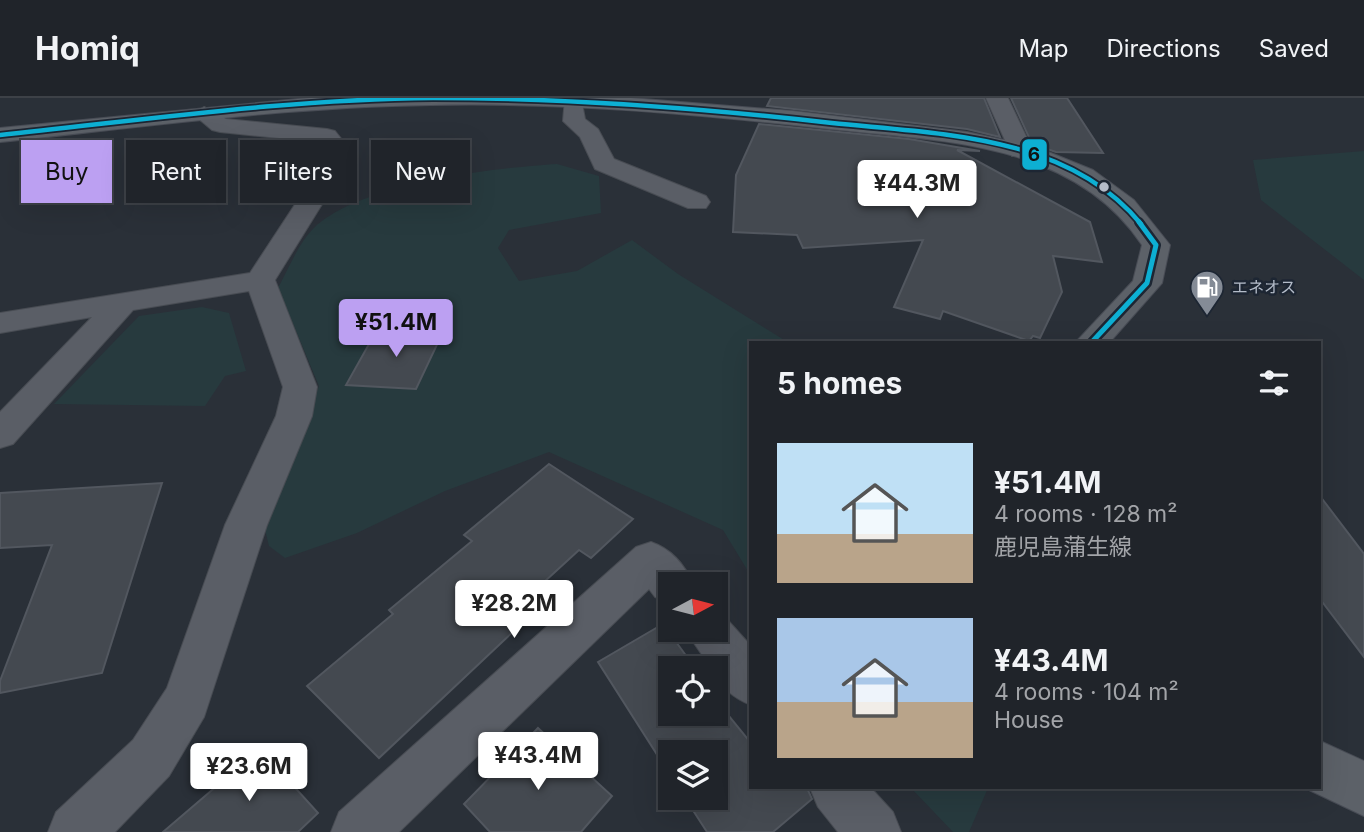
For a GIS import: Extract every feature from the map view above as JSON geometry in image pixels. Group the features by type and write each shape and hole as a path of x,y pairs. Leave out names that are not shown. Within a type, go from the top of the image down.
{"main road":[{"path":"0,135 272,106 433,98 726,110 954,137 1021,151 1084,175 1131,208 1156,246 1147,283 1093,341"},
{"path":"1321,767 1364,789"}],"street":[{"path":"997,98 1021,151"},
{"path":"573,102 574,121 590,134 604,164 697,202"},
{"path":"0,323 260,280 324,180 331,141 327,136 220,125 204,114"},
{"path":"76,832 151,758 187,700 246,525 294,416 300,387 260,280"},
{"path":"0,435 122,304"},
{"path":"359,832 651,560 661,572"},
{"path":"718,642 749,680"},
{"path":"838,789 873,832"}],"green space":[{"path":"1364,151 1364,280 1261,200 1253,160"},
{"path":"557,164 599,176 601,213 509,230 498,248 519,281 577,271 632,240 678,274 786,341 749,341 749,573 723,530 549,452 445,491 357,533 285,558 269,546 262,517 299,438 319,386 278,288 294,257 314,228 335,212 371,197 371,203 470,203 470,173"},
{"path":"202,307 229,313 246,371 225,376 205,406 54,404 139,316"},
{"path":"912,789 988,789 969,832 953,832"}],"building":[{"path":"771,98 984,98 1000,137 967,129 767,106"},
{"path":"1011,98 1067,98 1103,153 1056,152 1032,144"},
{"path":"759,124 909,139 980,151 957,150 1090,222 1102,262 1053,256 1062,292 1040,338 1033,336 1029,341 943,311 940,319 894,307 923,240 803,248 797,235 733,232 736,175"},
{"path":"378,328 443,332 416,389 346,385"},
{"path":"549,464 633,519 591,558 579,550 506,617 518,627 379,758 307,686 393,614 389,610 472,541 464,535"},
{"path":"162,483 102,673 0,693 0,681 52,545 0,548 0,493"},
{"path":"1321,497 1364,554 1364,657 1321,600"},
{"path":"658,627 658,642 676,642 686,656 658,656 658,726 728,726 728,715 749,741 749,789 807,789 812,799 773,832 707,832 693,810 728,810 728,740 658,740 658,756 598,662"},
{"path":"538,728 612,796 581,832 490,832 464,804"},
{"path":"260,749 318,813 298,832 163,832"}],"transit line":[{"name":"6","path":"0,135 269,108 431,98 586,102 690,109 905,130 967,139 1027,152 1084,175 1106,189 1125,206 1156,245 1147,283 1093,341"}],"place":[{"name":"エネオス","path":"1207,317"}]}
